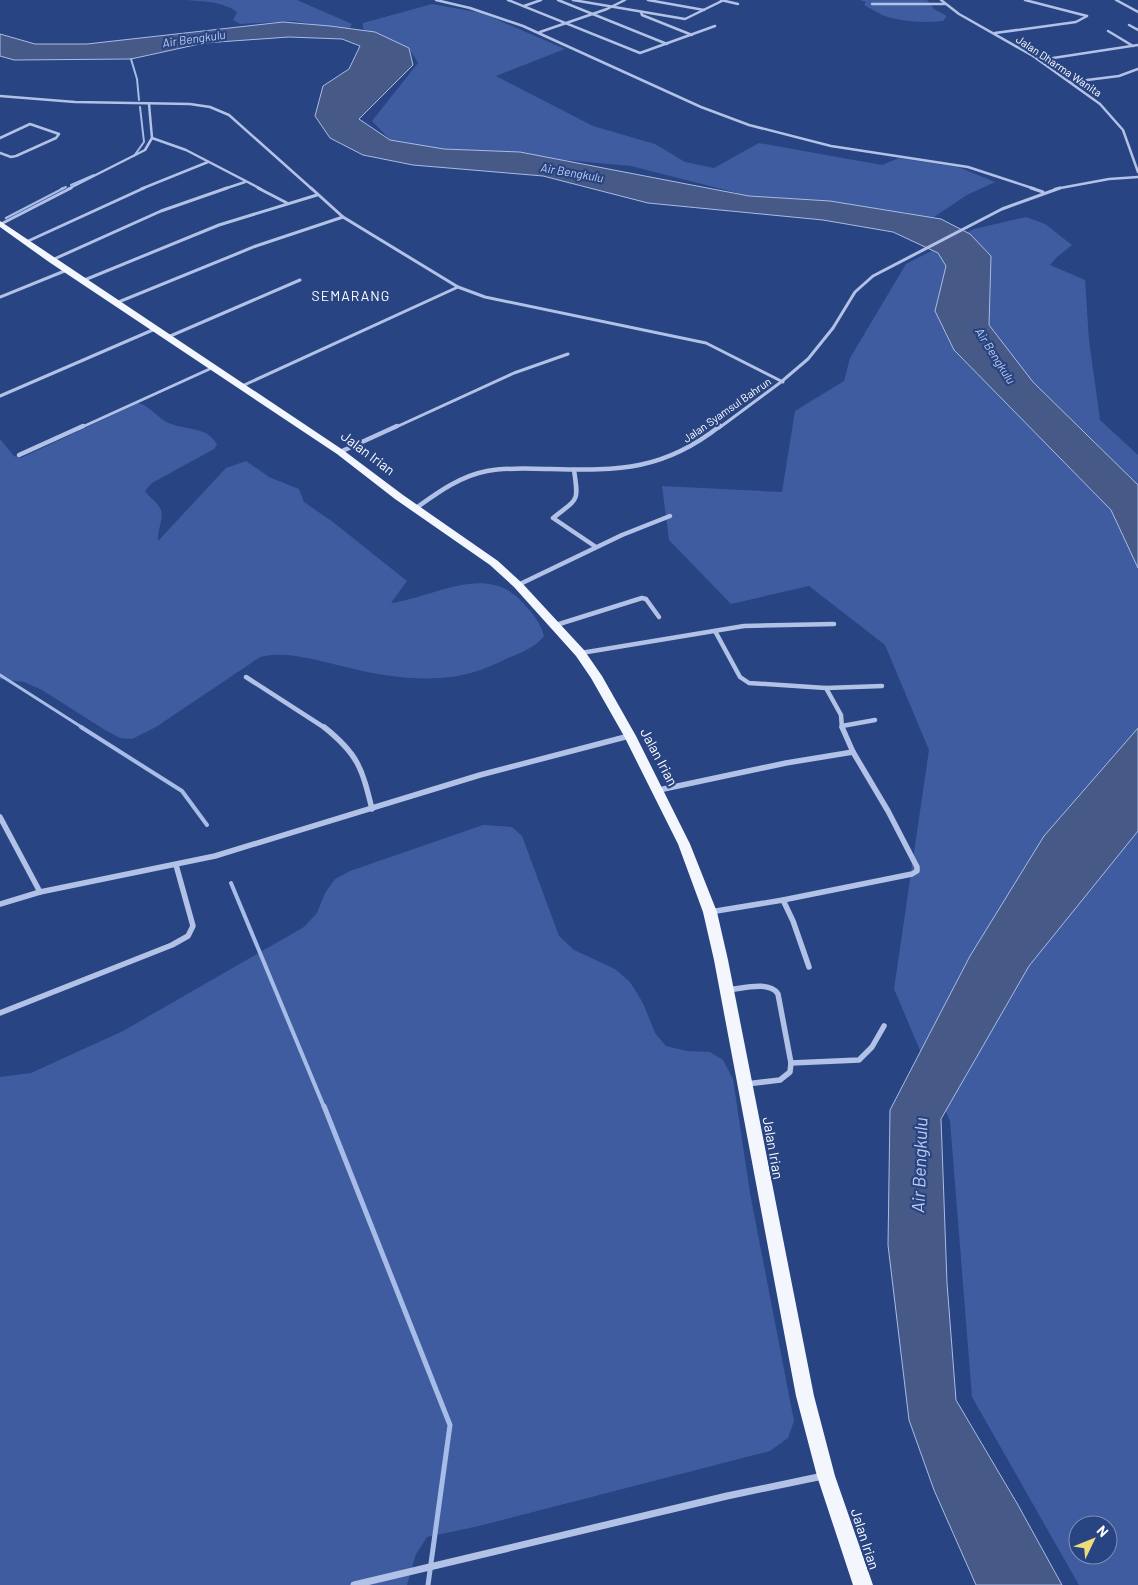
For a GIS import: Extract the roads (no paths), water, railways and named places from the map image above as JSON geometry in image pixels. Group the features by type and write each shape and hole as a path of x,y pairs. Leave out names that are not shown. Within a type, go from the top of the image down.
{"main road":[{"name":"Jalan Irian","path":"1,224 340,452 494,563 556,625 580,653 596,676 659,790 684,844 710,912 805,1396 826,1476 863,1585"}],"street":[{"path":"436,0 491,14 540,32 674,95 735,121 831,146 968,167 1044,192 1087,180 1138,177"},
{"path":"508,0 640,53 715,26"},
{"path":"524,6 540,0"},
{"path":"558,0 667,44"},
{"path":"573,0 685,19 722,1"},
{"path":"540,32 614,7 625,0"},
{"path":"648,0 705,10"},
{"path":"718,0 738,4"},
{"name":"Jalan Dharma Wanita","path":"942,0 959,14 1040,60 1100,104 1123,130 1138,172"},
{"path":"994,33 1076,22 1087,16 1025,0"},
{"path":"1116,0 1138,12"},
{"path":"872,4 945,4"},
{"path":"1129,7 1138,6"},
{"path":"641,12 640,14 642,15 692,35"},
{"path":"1129,25 1138,30"},
{"path":"1108,31 1138,47"},
{"path":"1040,60 1134,46"},
{"path":"1071,82 1121,76 1138,69"},
{"path":"0,96 44,100 196,105 224,112 343,217 458,287 485,297 706,343 783,382"},
{"path":"1,224 146,150 152,138 149,104"},
{"path":"0,138 30,124 59,134 51,140 16,156 10,157 0,153"},
{"path":"152,138 168,143 208,162 287,203"},
{"path":"26,242 146,187 208,162"},
{"path":"52,260 162,211 245,182"},
{"name":"Jalan Syamsul Bahrun","path":"416,508 455,482 478,473 508,469 574,470 620,468 645,464 677,454 695,445 751,402 783,382 817,349 857,289 887,268 966,226 1044,192"},
{"path":"82,280 219,225 317,195"},
{"path":"116,303 249,249 343,217"},
{"path":"0,297 68,270"},
{"path":"168,338 300,280"},
{"path":"242,386 458,287"},
{"path":"0,396 155,329"},
{"path":"340,452 514,374 568,354"},
{"path":"19,454 214,368"},
{"path":"574,470 578,494 574,501 553,518 596,547"},
{"path":"518,585 596,547 649,523 670,516"},
{"path":"556,625 642,598 646,599 659,617"},
{"path":"580,653 744,626 834,624"},
{"path":"715,631 744,681 754,684 826,688 882,686"},
{"path":"246,677 313,721 351,753 364,778 372,809"},
{"path":"710,912 783,900 912,874 917,871 917,867 888,811 853,752 842,726 841,715 826,688"},
{"path":"842,726 876,720"},
{"path":"0,904 40,892 215,856 480,775 630,736"},
{"path":"659,790 786,763 853,752"},
{"path":"0,817 40,892"},
{"path":"0,1013 172,945 188,936 193,930 193,926 176,865"},
{"path":"783,900 793,921 809,967"},
{"path":"726,990 768,986 776,991 791,1063 790,1071 785,1078 745,1084"},
{"path":"791,1063 859,1060 872,1047 884,1026"},
{"path":"354,1585 727,1496 826,1476"}],"water":[{"name":"Air Bengkulu","path":"283,22 375,32 409,48 413,65 359,119 390,140 444,149 520,152 749,196 830,201 941,219 970,234 991,256 989,325 1033,382 1138,485 1138,568 1111,510 954,350 935,311 946,266 938,253 893,232 823,220 648,203 543,176 413,165 363,155 330,138 315,116 323,86 349,69 360,46 342,39 289,37 204,43 131,59 14,60 0,56 0,34 35,44 87,44"},
{"name":"Air Bengkulu","path":"1138,728 1138,831 1029,966 941,1119 947,1283 956,1400 1018,1505 1062,1585 976,1585 934,1490 909,1420 888,1245 890,1110 970,956 1044,836"}],"waterway":[{"path":"131,59 137,79 139,100"},
{"path":"134,156 144,142 140,107"},
{"path":"71,185 94,175"},
{"path":"61,189 66,187"},
{"path":"6,218 64,188"},
{"path":"0,675 83,728"},
{"path":"81,727 182,791 207,825"},
{"path":"231,883 324,1107"},
{"path":"324,1106 450,1425 428,1585"}],"district":[{"name":"SEMARANG","path":"351,296"}]}
